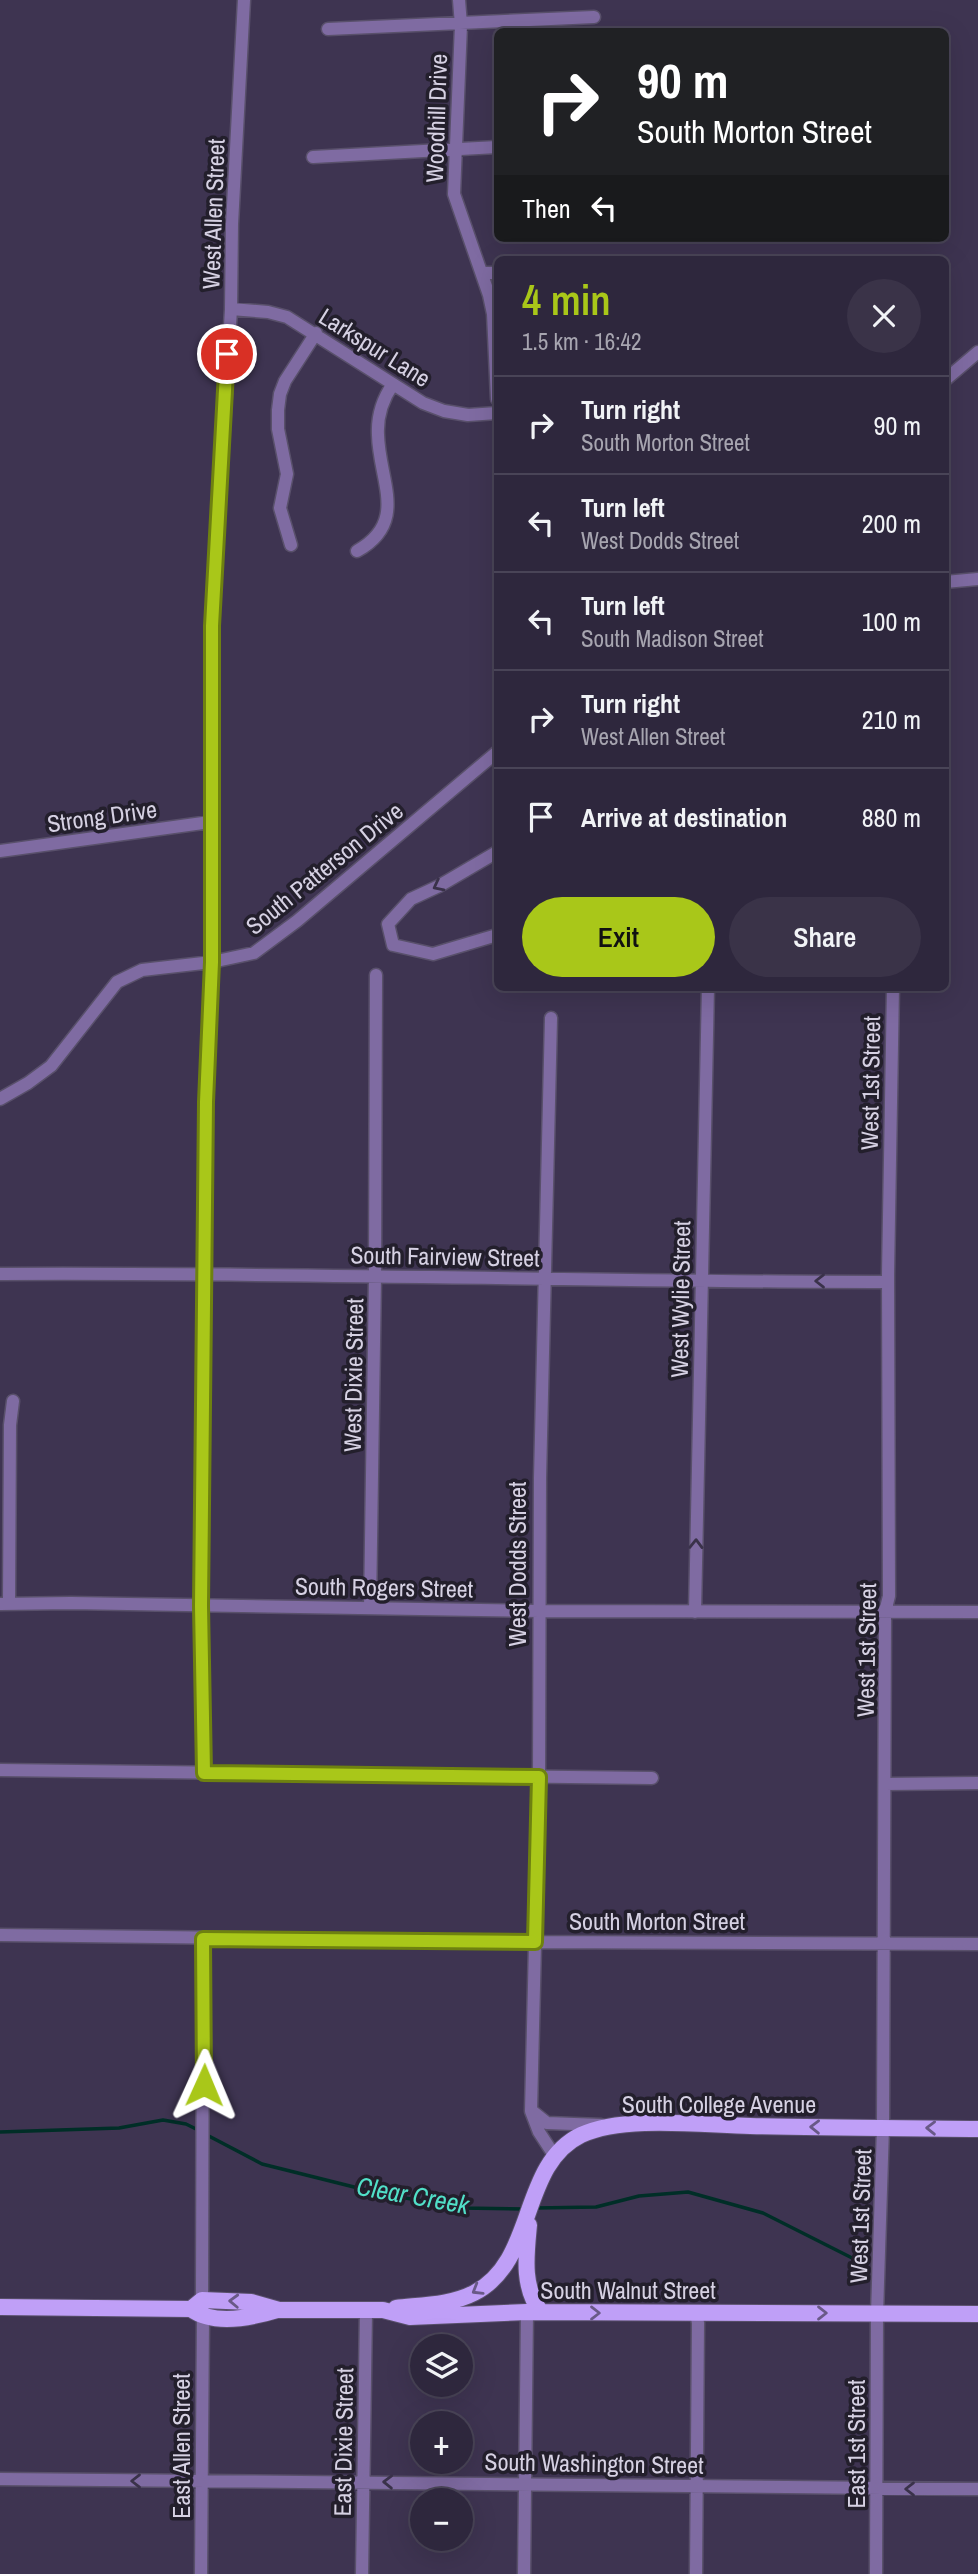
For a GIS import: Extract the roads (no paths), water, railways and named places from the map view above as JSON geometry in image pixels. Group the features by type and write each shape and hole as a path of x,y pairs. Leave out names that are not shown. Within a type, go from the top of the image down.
{"main road":[{"name":"South College Avenue","path":"524,2234 532,2202 554,2155 582,2135 615,2125 692,2123 978,2129"},
{"path":"524,2234 527,2287 523,2304 534,2312"},
{"path":"383,2310 457,2300 475,2293 490,2282 524,2234"},
{"name":"South Walnut Street","path":"0,2307 199,2309 251,2302 279,2310 383,2310 410,2317 534,2312 978,2314"}],"street":[{"name":"West Allen Street","path":"204,1773 201,1606 206,1102 212,962 212,626 231,309 233,211 244,0"},
{"name":"Woodhill Drive","path":"459,0 461,25 454,194 482,273 493,314 494,335"},
{"path":"328,29 594,17"},
{"path":"313,156 494,147"},
{"path":"482,273 494,272"},
{"name":"Larkspur Lane","path":"231,309 268,312 287,317 423,403 444,411 468,415 494,412"},
{"path":"292,544 280,508 287,474 278,429 279,402 285,381 316,333"},
{"path":"949,377 978,352"},
{"path":"357,551 373,542 387,516 388,499 378,434 381,408 393,384"},
{"path":"949,582 978,579"},
{"name":"South Patterson Drive","path":"0,1099 51,1066 117,982 142,970 212,962 254,953 297,921 494,755"},
{"name":"Strong Drive","path":"0,851 210,822"},
{"path":"494,854 411,899 388,924 393,945 433,954 494,936"},
{"name":"West Dixie Street","path":"370,1608 376,975"},
{"name":"West Wylie Street","path":"695,1612 708,991"},
{"name":"West 1st Street","path":"877,2314 884,2127 886,1612 889,1596 888,1282 893,991"},
{"name":"West Dodds Street","path":"551,1018 531,2111 538,2132 554,2155"},
{"name":"South Fairview Street","path":"0,1274 204,1273 545,1280 888,1282"},
{"path":"4,1604 13,1401"},
{"name":"South Rogers Street","path":"4,1604 539,1611 978,1612"},
{"path":"0,1770 652,1779"},
{"path":"885,1784 978,1783"},
{"name":"South Morton Street","path":"0,1936 978,1944"},
{"path":"199,2309 203,2152 203,1939"},
{"path":"531,2111 547,2123 615,2125"},
{"name":"East Allen Street","path":"199,2309 201,2574"},
{"name":"East Dixie Street","path":"362,2574 366,2311"},
{"path":"524,2574 525,2483 534,2312"},
{"path":"696,2313 696,2574"},
{"name":"East 1st Street","path":"876,2574 877,2314"},
{"name":"South Washington Street","path":"0,2479 978,2489"}],"waterway":[{"name":"Clear Creek","path":"0,2132 119,2128 163,2120 186,2124 198,2130"},
{"name":"Clear Creek","path":"205,2134 262,2164 378,2193 461,2208 525,2209"},
{"name":"Clear Creek","path":"536,2208 596,2207 639,2196 688,2192 763,2213 864,2264"}]}
